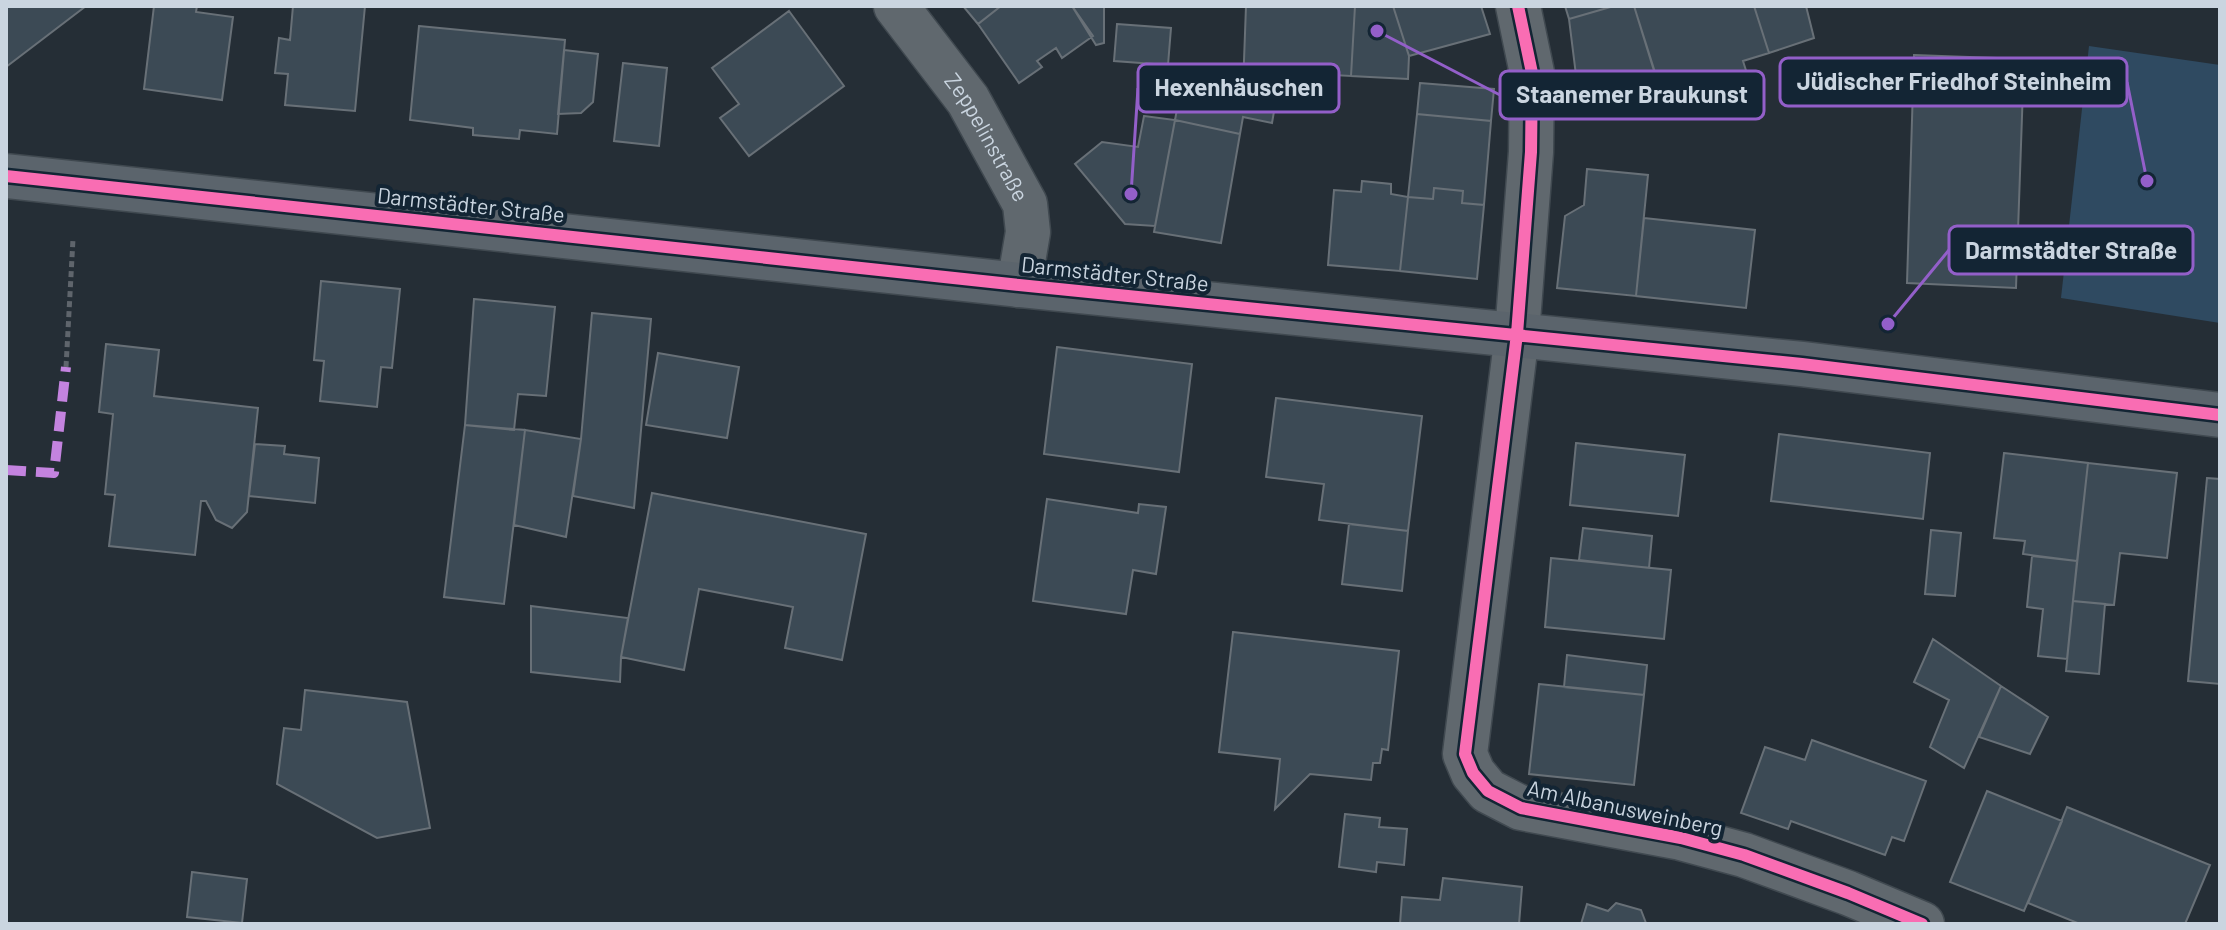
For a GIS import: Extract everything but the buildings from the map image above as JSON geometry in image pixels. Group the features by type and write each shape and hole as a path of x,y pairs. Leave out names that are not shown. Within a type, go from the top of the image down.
{"street":[{"name":"Zeppelinstraße","path":"896,6 968,100 1025,204 1028,232 1019,285"},
{"name":"Am Albanusweinberg","path":"1518,6 1532,73 1531,152 1517,334 1465,754 1473,773 1488,791 1521,808 1681,838 1744,855 1922,924"},
{"name":"Darmstädter Straße","path":"6,176 1019,285 1802,364 2220,415"}],"path":[{"path":"66,367 76,182"}],"shaded area":[{"path":"2089,46 2220,65 2220,323 2061,298"}],"marked path":[{"path":"6,470 54,473 66,367"}],"cycle path":[{"path":"1518,6 1532,73 1531,152 1517,334 1465,754 1473,773 1488,791 1521,808 1681,838 1744,855 1922,924"},
{"path":"6,176 1019,285 1802,364 2220,415"}],"place":[{"name":"Staanemer Braukunst","path":"1377,31"},
{"name":"Jüdischer Friedhof Steinheim","path":"2147,181"},
{"name":"Hexenhäuschen","path":"1131,194"},
{"name":"Darmstädter Straße","path":"1888,324"}]}
